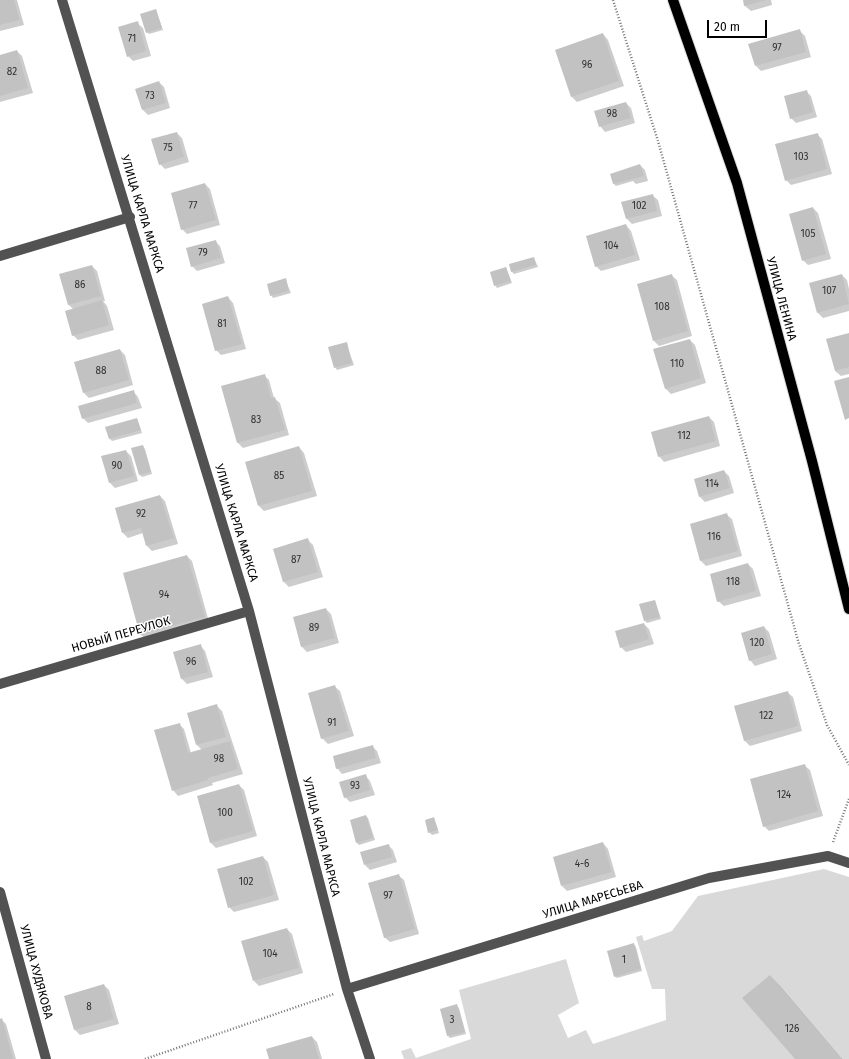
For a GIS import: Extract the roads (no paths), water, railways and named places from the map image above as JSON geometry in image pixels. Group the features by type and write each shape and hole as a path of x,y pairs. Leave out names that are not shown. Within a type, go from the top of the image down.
{"main road":[{"name":"УЛИЦА ЛЕНИНА","path":"673,0 737,183 812,461 849,609"}],"street":[{"name":"УЛИЦА КАРЛА МАРКСА","path":"62,0 130,217 249,611 347,989 370,1059"},
{"path":"0,256 130,217"},
{"name":"НОВЫЙ ПЕРЕУЛОК","path":"0,684 249,611"},
{"name":"УЛИЦА МАРЕСЬЕВА","path":"347,989 709,878 828,856 849,864"},
{"name":"УЛИЦА ХУДЯКОВА","path":"0,892 46,1059"}]}
